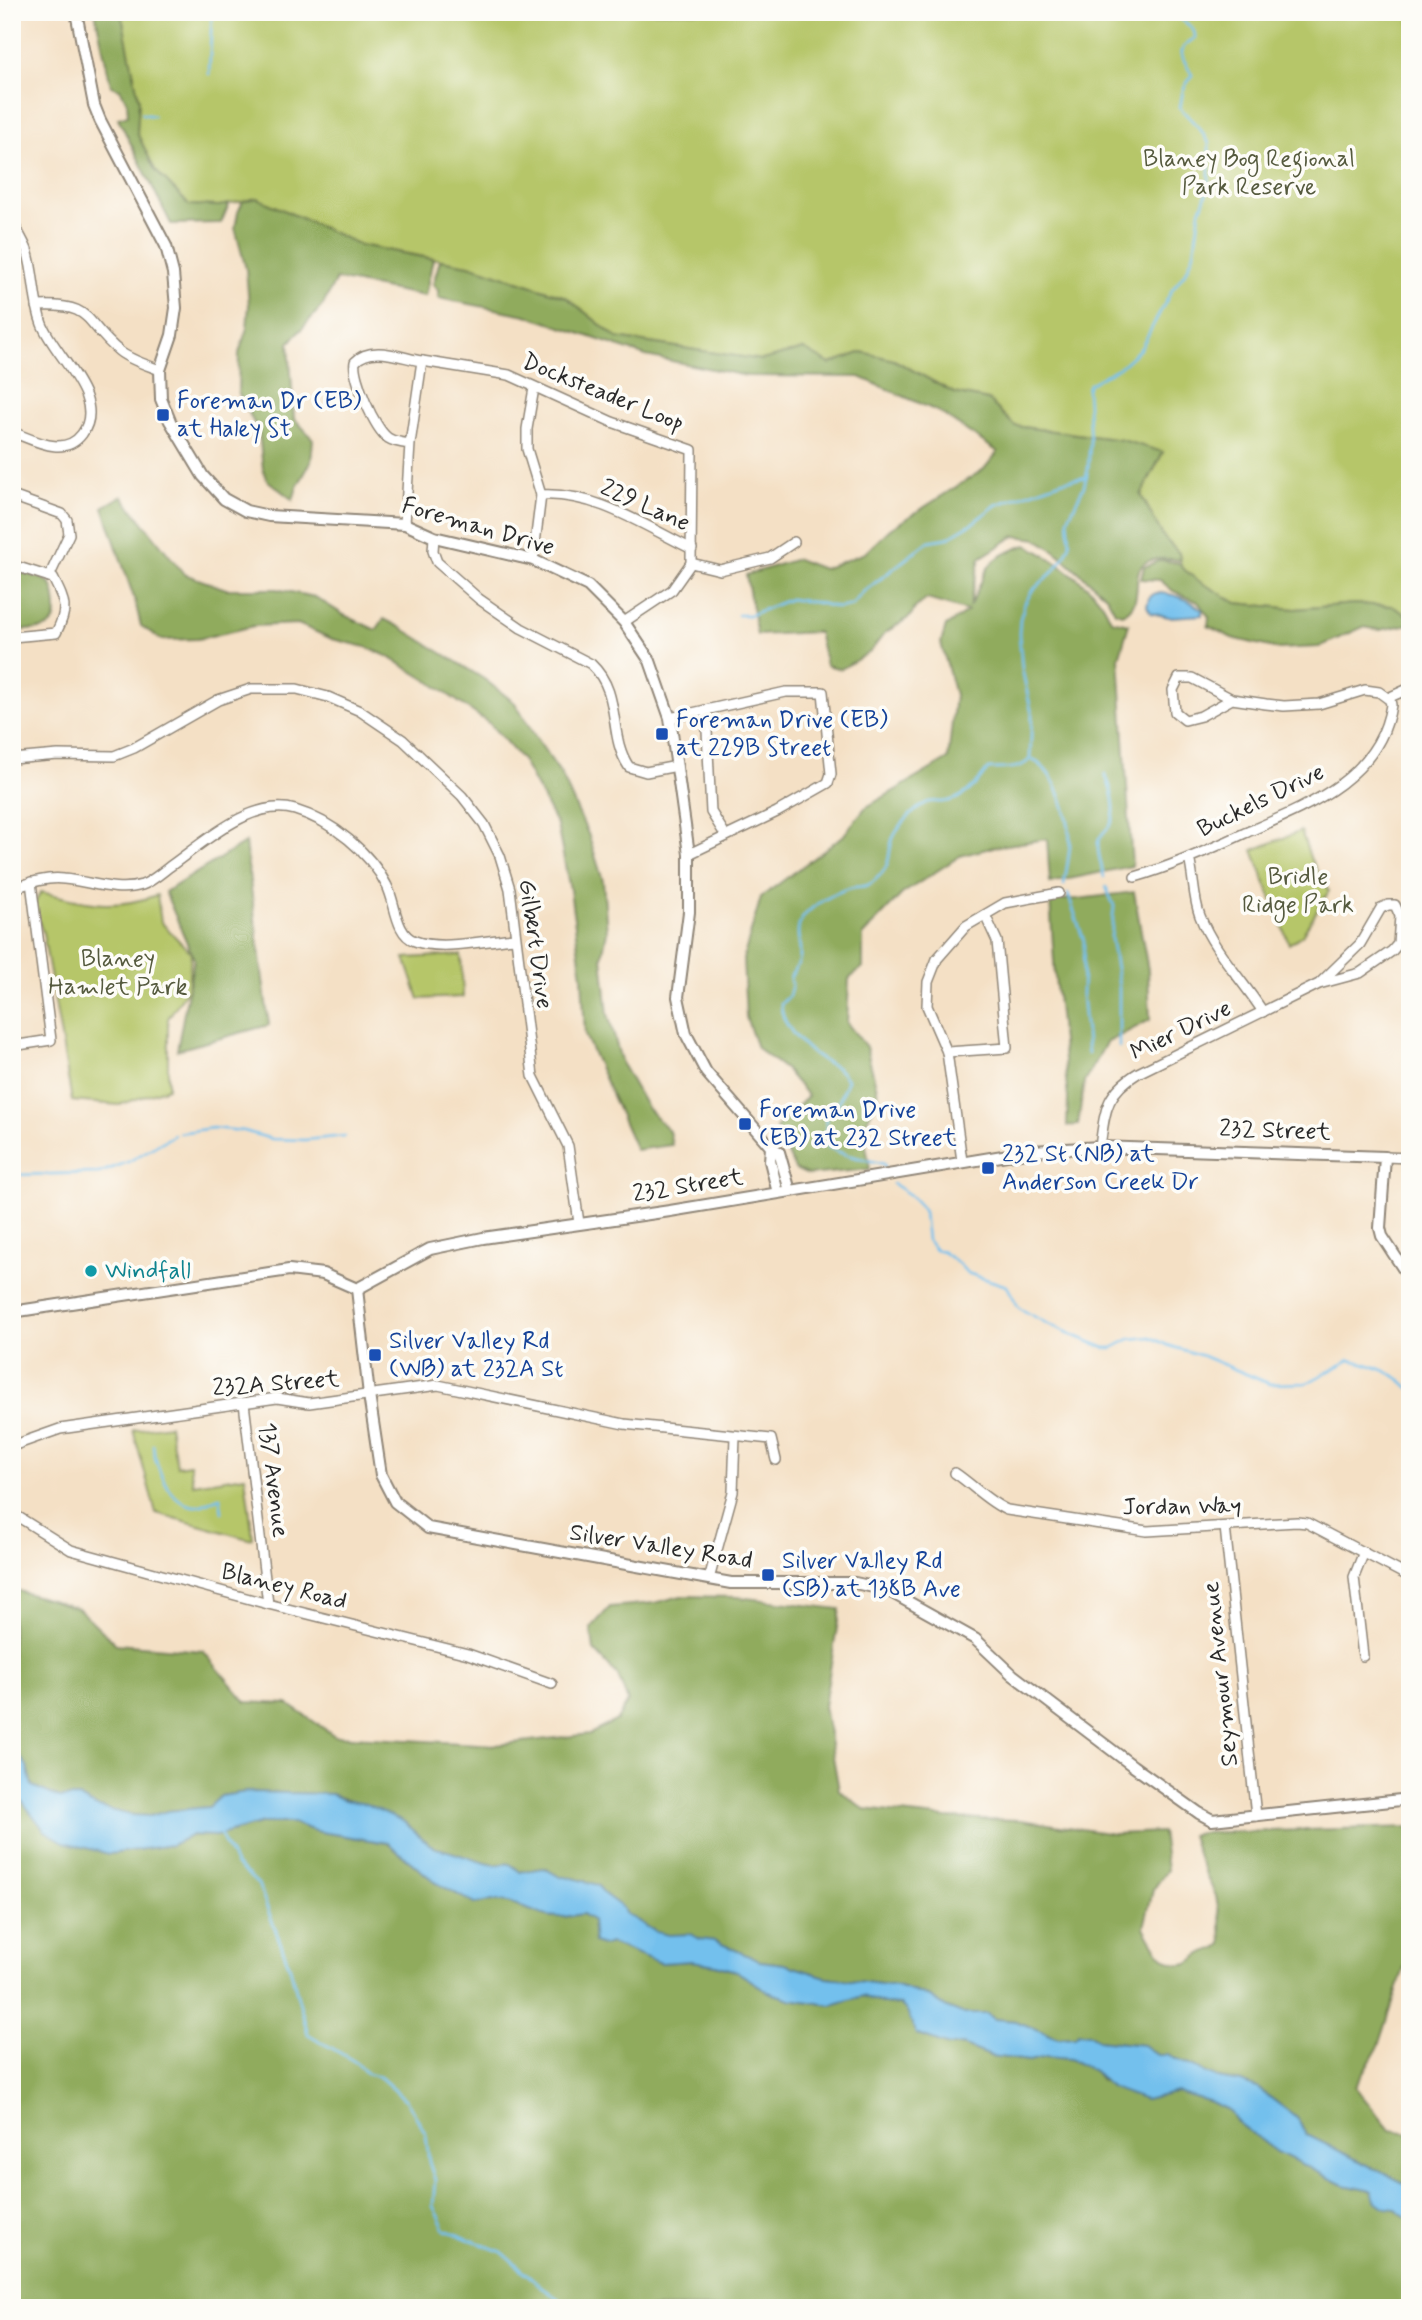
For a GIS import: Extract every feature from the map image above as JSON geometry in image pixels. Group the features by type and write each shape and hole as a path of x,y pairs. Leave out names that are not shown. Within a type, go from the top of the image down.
{"street":[{"name":"Foreman Drive","path":"76,12 94,105 100,122 166,246 173,273 176,308 172,335 160,370 161,399 170,421 203,476 224,499 246,510 269,516 405,524 434,537 533,560 588,586 624,622 650,661 670,718 689,854 689,912 678,997 686,1034 706,1072 771,1147 779,1152 790,1191"},
{"path":"12,221 27,250 42,324 52,344 84,391 89,406 88,421 81,435 69,444 54,447 12,432"},
{"path":"37,306 63,304 80,310 121,353 160,370"},
{"name":"Docksteader Loop","path":"410,444 393,441 384,435 356,381 354,368 359,358 370,352 509,375 612,422 692,450 691,563"},
{"path":"405,524 410,444 422,361"},
{"path":"533,560 541,495 527,449 528,418 534,388"},
{"name":"229 Lane","path":"541,495 556,494 586,500 628,516 692,549"},
{"path":"12,496 62,514 67,520 69,534 49,577"},
{"path":"434,537 433,551 437,562 479,599 501,616 591,664 599,672 610,691 621,750 629,767 646,772 677,766"},
{"path":"624,622 672,590 691,563 720,570 770,558 794,542"},
{"path":"12,565 53,578 63,598 65,616 56,633 12,637"},
{"path":"1232,699 1201,716 1185,720 1175,712 1175,683 1179,678 1192,678 1232,699 1301,706 1319,704 1365,690 1379,692 1388,698 1410,688"},
{"name":"Gilbert Drive","path":"12,759 58,755 114,756 134,748 218,700 251,689 297,689 328,697 360,711 403,740 470,806 484,824 500,856 510,889 533,1076 568,1146 579,1223"},
{"path":"670,718 786,692 823,692 831,774 828,783 777,812 689,854"},
{"name":"Buckels Drive","path":"1135,877 1189,858 1320,799 1334,790 1359,767 1385,732 1391,705 1388,698"},
{"path":"706,710 711,812 726,836"},
{"path":"12,889 38,879 65,879 99,886 144,885 239,817 269,809 292,809 317,818 373,865 388,887 402,931 412,941 434,946 515,938"},
{"path":"1189,858 1197,905 1205,928 1263,1012"},
{"path":"12,1046 51,1040 31,882"},
{"path":"962,1161 947,1052 927,1006 928,982 937,959 966,926 1004,904 1059,893"},
{"name":"Mier Drive","path":"1100,1147 1107,1105 1120,1085 1138,1073 1319,984 1360,973 1396,947 1400,916 1395,905 1381,908 1360,944 1319,984"},
{"path":"947,1052 1007,1048 997,942 985,915"},
{"path":"771,1147 770,1161 778,1193"},
{"name":"232 Street","path":"357,1289 430,1249 483,1238 1051,1148 1100,1147 1385,1157"},
{"path":"1410,1158 1385,1157 1380,1228 1410,1279"},
{"path":"12,1312 289,1270 323,1274 357,1289"},
{"name":"Silver Valley Road","path":"357,1289 381,1475 396,1502 428,1528 732,1583 855,1583 887,1591 975,1639 1013,1675 1199,1813 1218,1820 1410,1799"},
{"name":"232A Street","path":"12,1446 60,1429 282,1398 309,1403 438,1385 624,1424 771,1439 776,1461"},
{"name":"137 Avenue","path":"244,1403 268,1604"},
{"path":"709,1579 733,1492 735,1437"},
{"name":"Jordan Way","path":"956,1473 999,1507 1017,1513 1136,1531 1307,1523 1410,1577"},
{"name":"Blaney Road","path":"12,1513 71,1550 268,1604 468,1654 552,1685"},
{"name":"Seymour Avenue","path":"1225,1527 1256,1816"},
{"path":"1363,1656 1354,1577 1364,1552"}],"green space":[{"path":"95,12 121,12 139,100 137,133 155,170 189,205 229,204 221,223 171,224 118,118 128,115 127,102 120,89 111,86"},
{"name":"Blaney Bog Regional Park Reserve","path":"121,12 1410,12 1410,617 1392,606 1354,604 1295,609 1237,603 1197,580 1181,567 1179,553 1164,538 1141,495 1163,452 1122,440 1015,426 988,400 954,393 894,360 862,352 830,364 804,349 762,360 617,338 566,297 469,265 360,245 257,198 219,206 189,205 155,170 137,133 139,100"},
{"path":"257,198 360,245 433,259 425,296 336,279 323,305 289,343 294,418 313,439 311,462 293,500 267,480 259,433 238,392 239,353 247,328 249,305 246,269 235,228 243,201"},
{"path":"440,260 469,265 566,297 617,338 762,360 804,349 830,364 862,352 894,360 954,393 988,400 1015,426 1122,440 1163,452 1141,495 1164,538 1179,553 1180,560 1159,559 1146,562 1140,569 1136,598 1131,607 1122,614 1115,612 1107,597 1055,551 1037,539 1015,536 980,558 969,607 993,562 1000,556 1026,545 1076,577 1102,602 1111,620 1129,624 1119,658 1132,866 1050,883 1047,839 993,847 960,856 902,894 863,935 863,967 849,979 847,1023 866,1047 879,1097 863,1128 870,1169 808,1175 795,1169 776,1128 808,1096 786,1070 757,1048 746,1017 743,959 761,897 843,836 865,808 948,759 955,695 941,643 946,626 968,611 927,599 915,608 911,616 885,633 870,652 841,669 826,665 818,632 757,635 746,575 797,559 823,569 865,553 890,529 984,469 998,452 939,412 860,377 747,376 646,356 526,315 438,298 438,290 433,284"},
{"path":"122,496 184,574 226,589 276,589 315,597 376,630 384,619 484,679 515,703 561,774 589,836 603,881 607,932 602,957 608,1014 622,1064 647,1108 669,1131 672,1145 636,1150 585,1035 582,976 570,890 557,825 522,760 490,724 430,682 387,656 366,647 332,639 298,624 254,626 198,639 162,640 141,626 103,507"},
{"path":"1160,560 1180,563 1181,567 1197,580 1237,603 1295,609 1354,604 1392,606 1410,617 1410,624 1380,630 1363,627 1319,647 1278,649 1232,638 1208,626 1209,617 1198,602 1173,591 1160,580 1141,579 1144,567"},
{"path":"12,571 41,578 51,586 56,611 55,619 46,628 12,630"},
{"name":"Bridle Ridge Park","path":"1301,831 1311,860 1329,891 1302,935 1289,944 1253,850"},
{"path":"245,843 269,1025 177,1050 194,959 165,892"},
{"name":"Blaney Hamlet Park","path":"41,892 99,904 126,903 157,895 161,922 191,953 188,989 168,1018 168,1088 119,1105 72,1101 43,933 33,906"},
{"path":"1134,892 1148,970 1150,1020 1106,1043 1084,1082 1078,1125 1067,1126 1068,1098 1050,900"},
{"path":"461,955 463,997 419,999 405,958"},
{"path":"169,1425 177,1466 190,1464 193,1484 245,1476 253,1538 248,1539 156,1513 133,1430"},
{"path":"12,1589 78,1608 116,1644 203,1651 246,1702 288,1704 335,1736 496,1745 590,1734 617,1720 628,1702 618,1676 594,1650 591,1628 610,1607 654,1603 681,1596 737,1597 840,1609 824,1706 839,1790 864,1809 946,1818 1021,1820 1114,1834 1162,1832 1167,1870 1153,1890 1144,1927 1161,1954 1173,1963 1190,1962 1222,1944 1216,1896 1191,1835 1410,1827 1410,1950 1379,2046 1355,2087 1390,2130 1410,2133 1410,2186 1307,2135 1295,2116 1257,2088 1217,2078 1167,2055 1157,2055 1143,2045 1097,2040 1088,2034 1079,2033 1075,2037 1058,2038 1016,2021 995,2019 987,2014 962,2014 930,1997 897,1986 826,1977 784,1964 760,1961 715,1941 700,1940 691,1934 669,1936 656,1932 625,1913 598,1885 560,1877 544,1868 520,1872 507,1863 490,1864 436,1848 403,1821 331,1794 246,1792 221,1796 209,1807 167,1811 150,1816 130,1815 95,1806 78,1797 60,1798 32,1786 27,1766 12,1746"},
{"path":"12,1788 30,1811 87,1847 109,1854 171,1845 192,1835 216,1836 263,1823 293,1823 315,1831 387,1843 435,1882 475,1904 504,1901 554,1917 583,1914 592,1920 594,1943 610,1943 661,1963 692,1961 736,1971 771,1993 790,1999 831,2005 863,1996 884,2004 901,2005 908,2011 916,2034 949,2046 962,2045 991,2056 1029,2061 1046,2057 1070,2059 1094,2071 1101,2080 1145,2100 1177,2092 1211,2102 1229,2110 1236,2121 1277,2152 1344,2185 1368,2190 1410,2219 1410,2308 12,2308"}],"water":[{"path":"1155,593 1180,597 1202,610 1202,615 1169,617 1151,613 1147,606 1149,598"},
{"path":"12,1746 27,1766 32,1786 60,1798 78,1797 95,1806 130,1815 150,1816 167,1811 209,1807 221,1796 246,1792 331,1794 344,1800 366,1804 403,1821 436,1848 490,1864 507,1863 520,1872 544,1868 560,1877 598,1885 625,1913 656,1932 669,1935 691,1934 700,1939 715,1941 760,1961 784,1964 826,1977 896,1986 930,1997 962,2014 987,2014 995,2019 1016,2021 1058,2038 1075,2037 1078,2033 1088,2034 1097,2040 1143,2045 1157,2055 1167,2055 1217,2078 1257,2088 1295,2116 1307,2135 1410,2186 1410,2219 1396,2209 1386,2208 1375,2200 1372,2192 1344,2185 1277,2152 1236,2121 1229,2110 1211,2102 1177,2092 1145,2100 1111,2088 1094,2071 1070,2059 1046,2057 1029,2061 991,2056 962,2045 949,2046 916,2034 907,2011 901,2005 884,2004 863,1996 831,2005 790,1999 771,1993 736,1971 716,1965 692,1961 661,1963 610,1943 602,1946 594,1943 592,1920 583,1914 554,1917 504,1901 475,1904 435,1882 388,1843 315,1831 293,1823 263,1823 216,1836 192,1835 171,1845 109,1854 64,1842 45,1831 12,1788"}],"waterway":[{"path":"209,74 212,12"},
{"path":"885,1167 884,1164 849,1156 828,1147 825,1112 838,1104 847,1080 840,1071 818,1058 802,1044 784,1019 781,1004 789,996 792,985 790,980 800,956 798,928 813,907 844,890 865,886 874,881 886,867 896,833 907,818 921,806 930,802 956,799 974,786 988,769 1016,767 1030,759 1032,714 1022,669 1020,619 1032,591 1054,571 1070,544 1068,519 1084,486 1088,469 1090,442 1087,389 1089,384 1120,367 1141,348 1172,290 1187,270 1194,253 1200,211 1209,187 1209,143 1180,108 1183,90 1192,75 1183,59 1182,51 1195,38 1195,34 1190,26 1172,12"},
{"path":"142,114 154,116"},
{"path":"738,615 750,615 790,599 838,608 852,605 862,593 929,541 947,538 996,505 1063,481 1087,477"},
{"path":"1030,759 1047,772 1064,807 1070,841 1064,885"},
{"path":"1104,877 1098,843 1111,824 1114,812 1105,774"},
{"path":"1106,887 1114,906 1111,938 1119,987 1119,1047"},
{"path":"1068,894 1084,941 1082,994 1088,1053"},
{"path":"179,1133 212,1128 244,1131 272,1139 305,1140 345,1136"},
{"path":"12,1175 99,1173 128,1162 174,1135"},
{"path":"893,1184 910,1195 921,1207 927,1240 935,1250 943,1252 967,1273 1007,1286 1019,1308 1046,1323 1105,1348 1113,1348 1130,1339 1151,1337 1270,1384 1307,1383 1350,1360 1390,1373 1410,1389"},
{"path":"153,1445 165,1482 178,1498 198,1506 220,1497 222,1512"},
{"path":"219,1832 235,1864 258,1884 290,1968 308,2034 357,2063 367,2074 380,2077 407,2101 426,2134 429,2162 435,2180 433,2206 445,2230 502,2252 543,2288 571,2308"}],"place":[{"name":"Foreman Dr (EB) at Haley St","path":"163,415"},
{"name":"Foreman Drive (EB) at 229B Street","path":"662,734"},
{"name":"Foreman Drive (EB) at 232 Street","path":"745,1124"},
{"name":"232 St (NB) at Anderson Creek Dr","path":"988,1168"},
{"name":"Windfall","path":"91,1271"},
{"name":"Silver Valley Rd (WB) at 232A St","path":"375,1355"},
{"name":"Silver Valley Rd (SB) at 138B Ave","path":"768,1575"}]}
